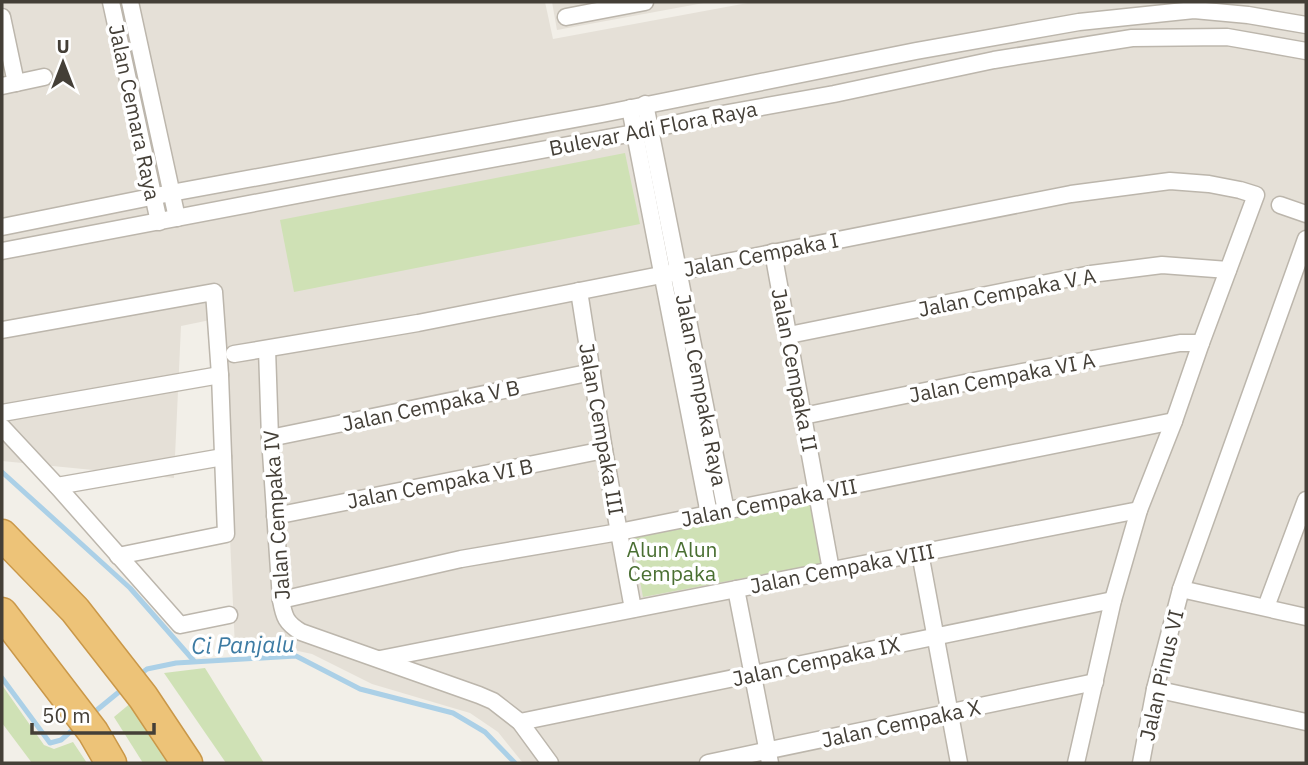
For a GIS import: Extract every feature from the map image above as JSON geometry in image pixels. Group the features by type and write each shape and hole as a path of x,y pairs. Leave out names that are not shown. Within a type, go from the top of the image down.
{"highway":[{"path":"2,535 75,610 143,697 187,763"},
{"path":"2,613 93,732 111,763"}],"street":[{"name":"Jalan Cemara Raya","path":"111,2 159,222"},
{"name":"Jalan Cemara Raya","path":"130,2 177,218"},
{"path":"566,17 646,2"},
{"name":"Bulevar Adi Flora Raya","path":"2,227 171,192 1079,22 1194,10 1248,15 1306,25"},
{"path":"2,17 9,85 44,77"},
{"path":"1079,22 1084,46"},
{"name":"Bulevar Adi Flora Raya","path":"2,251 642,132 994,60 1132,38 1227,37 1306,51"},
{"name":"Jalan Cempaka Raya","path":"637,106 671,272 726,511"},
{"name":"Jalan Cempaka I","path":"234,354 418,323 1071,194 1170,181 1209,184 1255,195 1228,270"},
{"path":"1280,205 1306,214"},
{"path":"1181,589 1306,239"},
{"name":"Jalan Cempaka II","path":"773,252 831,570"},
{"name":"Jalan Cempaka V A","path":"789,335 1091,274 1162,265 1228,270"},
{"path":"1076,763 1113,600 1139,510 1228,270"},
{"name":"Jalan Cempaka Raya","path":"671,272 709,514"},
{"name":"Jalan Cempaka III","path":"579,291 633,609"},
{"path":"2,330 214,292 226,534 118,556"},
{"name":"Jalan Cempaka VI A","path":"803,416 1180,343 1201,343"},
{"name":"Jalan Cempaka IV","path":"267,349 281,600 290,625 302,632 493,701 520,722 550,763"},
{"name":"Jalan Cempaka V B","path":"270,438 592,372"},
{"path":"2,414 220,375"},
{"name":"Jalan Cempaka VII","path":"281,600 461,559 619,532 1174,421"},
{"path":"2,427 180,625 229,615"},
{"name":"Jalan Cempaka VI B","path":"275,516 604,450"},
{"path":"57,486 223,457"},
{"path":"1266,607 1306,500"},
{"name":"Jalan Cempaka VIII","path":"380,659 1139,510"},
{"path":"920,553 959,763"},
{"path":"736,589 768,757"},
{"name":"Jalan Pinus VI","path":"1141,763 1155,689 1181,589 1306,617"},
{"name":"Jalan Cempaka IX","path":"520,722 1113,600"},
{"name":"Jalan Cempaka X","path":"708,763 768,757 950,712 1095,682"},
{"path":"1155,689 1306,722"}],"shaded area":[{"path":"2,2 545,2 553,39 753,2 1306,2 1306,763 523,763 498,732 470,713 372,684 312,654 284,648 235,648 220,318 181,326 174,478 2,461"},
{"path":"552,2 709,2 557,30"}],"green space":[{"path":"625,153 640,224 294,292 280,220"},
{"name":"Alun Alun Cempaka","path":"812,504 824,563 643,597 632,538"},
{"path":"205,668 264,763 226,763 164,673"},
{"path":"2,685 44,745 54,749 73,742 87,763 32,763 2,723"},
{"path":"132,702 172,763 143,763 114,717"}],"waterway":[{"path":"2,472 130,588 194,661"},
{"name":"Ci Panjalu","path":"138,676 147,669 176,663 296,656 360,689 453,713 485,732 515,763"},
{"name":"Ci Panjalu","path":"2,678 50,743 61,740 76,727"},
{"name":"Ci Panjalu","path":"92,714 125,687"}]}
